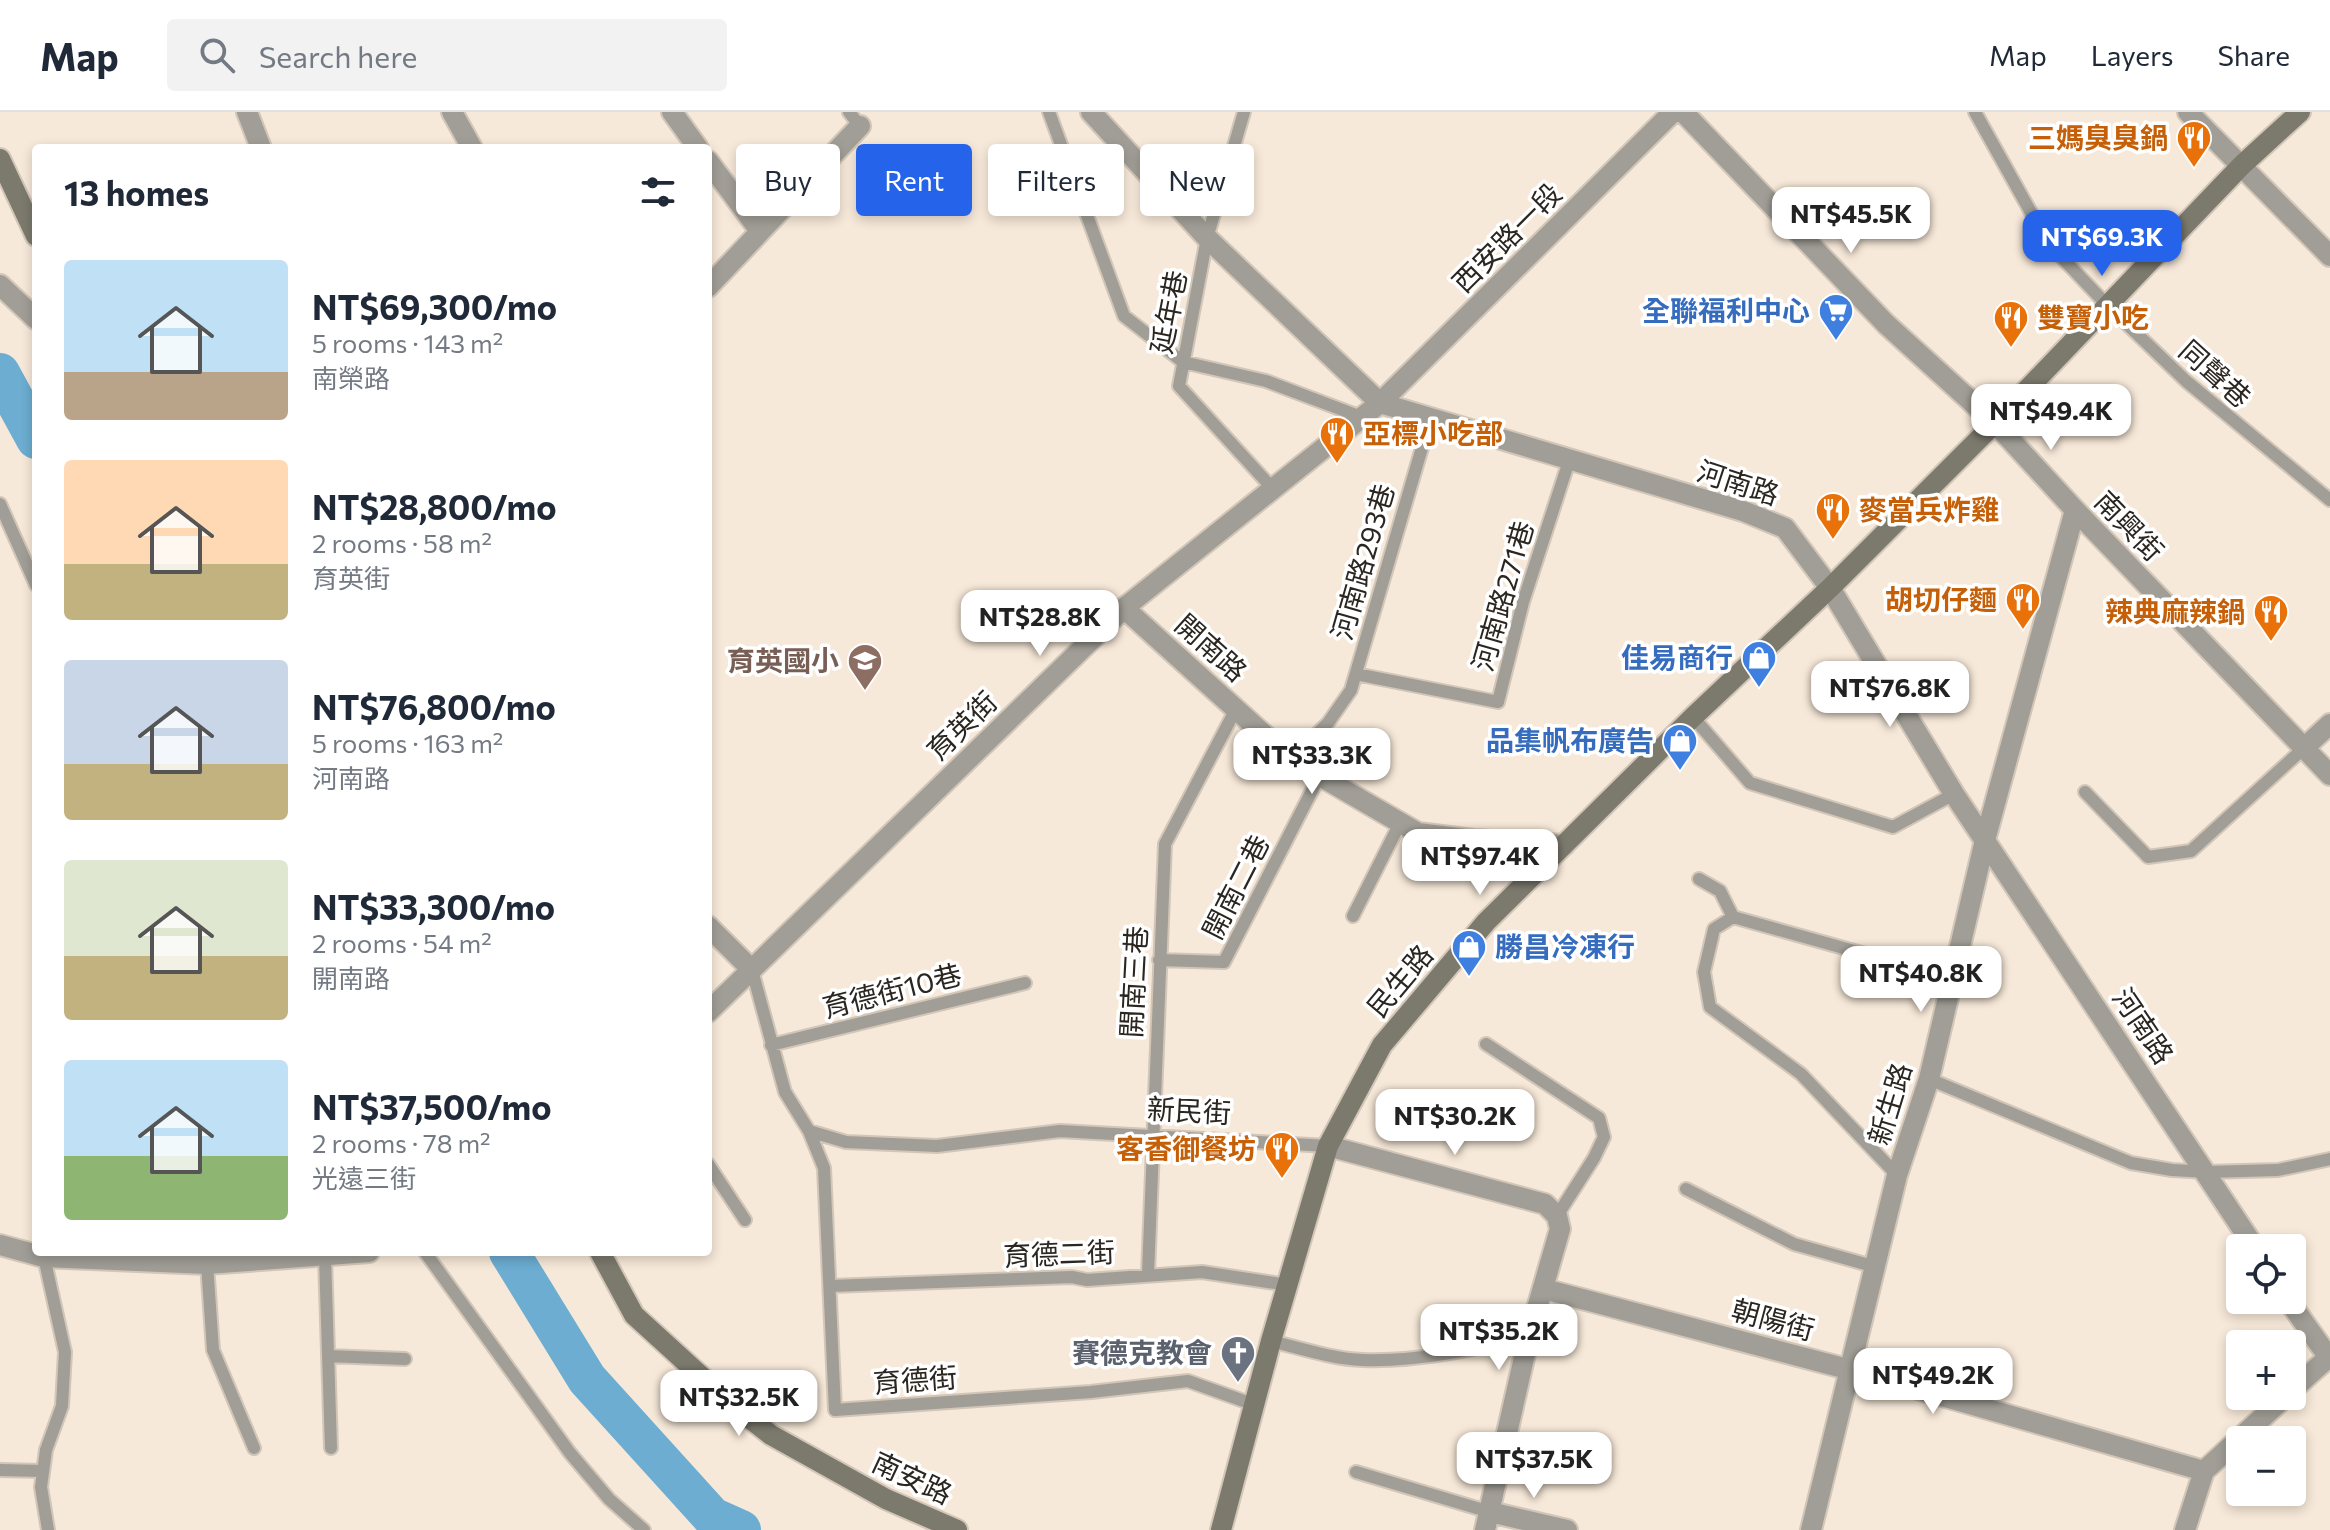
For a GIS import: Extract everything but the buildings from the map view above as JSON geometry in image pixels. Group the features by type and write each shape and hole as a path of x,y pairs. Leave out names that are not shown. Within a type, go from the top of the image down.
{"street":[{"path":"247,112 259,144"},
{"path":"452,112 470,144"},
{"path":"672,112 695,144"},
{"name":"河南路","path":"1091,112 1207,238 1380,403 1743,511 1785,528 1830,588 1954,794 2246,1234"},
{"name":"西安路一段","path":"1380,403 1673,112"},
{"name":"南興街","path":"1683,112 1886,324 1995,423 2330,775"},
{"path":"2188,112 2330,256"},
{"name":"民生路","path":"1221,1530 1271,1341 1328,1146 1382,1045 1486,922 1693,717 1830,588 1995,423 2242,165 2300,112"},
{"path":"712,283 854,119"},
{"path":"0,159 32,227"},
{"path":"712,166 760,231"},
{"path":"0,285 32,315"},
{"name":"育英街","path":"712,1008 1124,608 1380,403"},
{"name":"新生路","path":"1811,1530 1897,1175 1929,1079 1985,840 2075,510"},
{"name":"開南路","path":"1124,608 1291,759 1418,833 1473,840 1564,845"},
{"path":"2304,748 2330,724"},
{"path":"712,930 752,970"},
{"name":"新民街","path":"1328,1146 1545,1204 1557,1216"},
{"path":"1557,1216 1560,1229 1529,1336 1488,1521 1567,1530"},
{"path":"0,1245 32,1254"},
{"path":"40,1256 207,1264 334,1256"},
{"name":"南安路","path":"602,1256 634,1315 735,1407 771,1435 886,1499 957,1530"},
{"name":"朝陽街","path":"1544,1289 1851,1370 2204,1471"},
{"path":"2298,1314 2329,1359 2306,1378"},
{"path":"2185,1530 2204,1471 2271,1410"}],"lane":[{"path":"1049,112 1124,316 1183,362 1266,381 1364,418"},
{"name":"延年巷","path":"1244,112 1207,238 1179,386 1274,490"},
{"name":"同聲巷","path":"1975,112 2048,243 2186,381 2330,500"},
{"name":"河南路293巷","path":"1291,759 1328,723 1351,690 1431,417"},
{"name":"河南路271巷","path":"1356,674 1498,702 1523,602 1570,458"},
{"path":"0,504 32,576"},
{"name":"開南三巷","path":"1148,1274 1165,844 1236,709"},
{"path":"1693,717 1750,783 1893,827 1954,794"},
{"path":"2085,792 2148,857 2191,851 2304,748"},
{"name":"開南二巷","path":"1159,960 1224,962 1320,775"},
{"path":"1353,916 1400,823"},
{"path":"1699,879 1720,891 1733,917 1865,954"},
{"path":"1733,917 1714,929 1704,972 1710,1007 1801,1074 1897,1175"},
{"name":"育德街","path":"752,970 785,1092 809,1131 824,1168 835,1410 1091,1392 1188,1381 1255,1405"},
{"name":"育德街10巷","path":"771,1045 1025,983"},
{"path":"1486,1044 1599,1118 1604,1137 1557,1216"},
{"path":"1929,1079 2131,1163 2207,1172 2278,1170 2330,1159"},
{"name":"新民街","path":"809,1131 846,1142 937,1146 1060,1131 1328,1146"},
{"path":"712,1170 745,1220"},
{"path":"1686,1189 1794,1244 1876,1267"},
{"path":"428,1256 570,1453 609,1499 644,1530"},
{"path":"44,1257 65,1352 62,1406 46,1450 41,1487 48,1530"},
{"path":"325,1257 331,1448"},
{"path":"207,1264 213,1350 254,1448"},
{"name":"育德二街","path":"831,1286 1072,1277 1087,1280 1202,1272 1288,1285"},
{"path":"1271,1341 1360,1361 1402,1359 1477,1348 1529,1336"},
{"path":"328,1356 405,1359"},
{"path":"0,1470 43,1471"},
{"path":"1356,1472 1488,1521"}],"waterway":[{"path":"0,373 32,432"},
{"path":"511,1256 587,1379 712,1517 741,1530"}],"place":[{"name":"三媽臭臭鍋","path":"2194,169"},
{"name":"全聯福利中心","path":"1836,342"},
{"name":"雙寶小吃","path":"2011,349"},
{"name":"亞標小吃部","path":"1337,465"},
{"name":"麥當兵炸雞","path":"1833,541"},
{"name":"胡切仔麵","path":"2023,631"},
{"name":"辣典麻辣鍋","path":"2271,643"},
{"name":"佳易商行","path":"1759,689"},
{"name":"育英國小","path":"865,692"},
{"name":"品集帆布廣告","path":"1680,772"},
{"name":"勝昌冷凍行","path":"1469,978"},
{"name":"客香御餐坊","path":"1282,1180"},
{"name":"賽德克教會","path":"1238,1384"}]}
